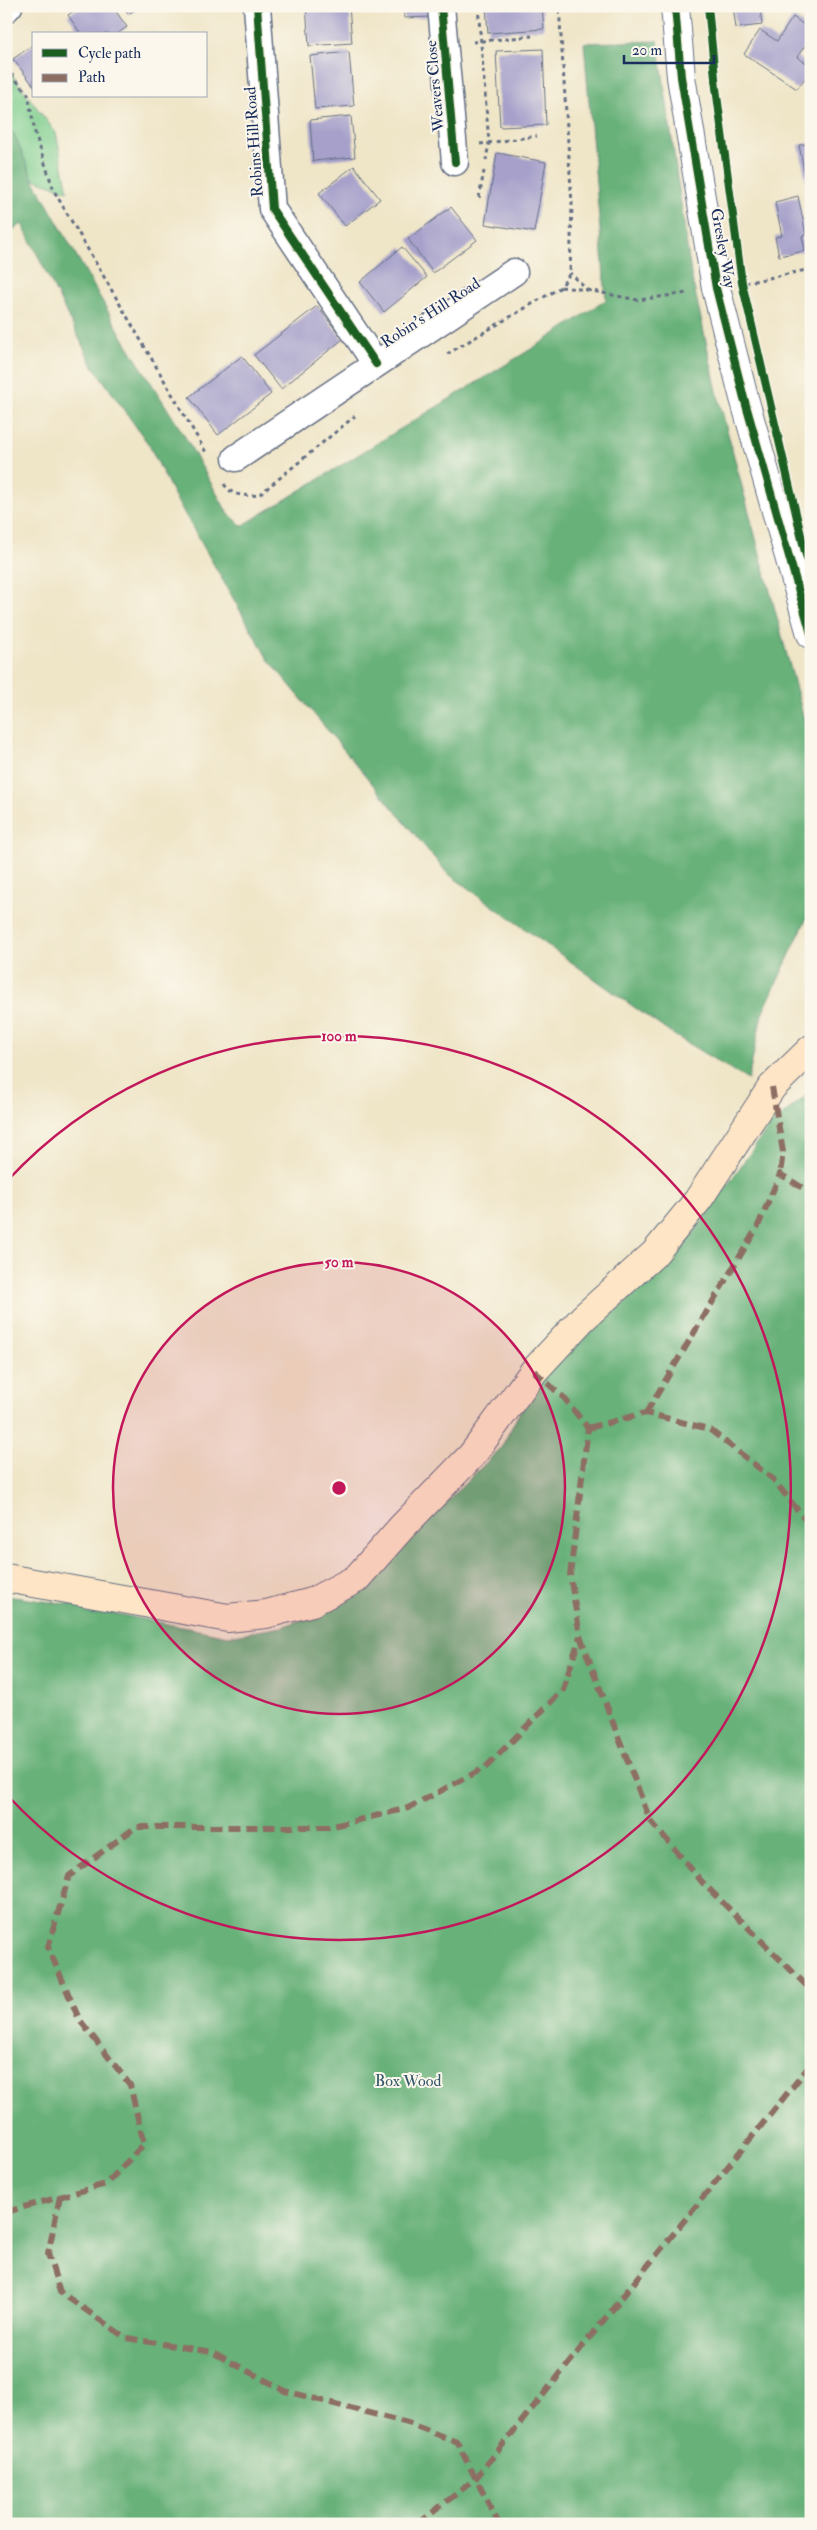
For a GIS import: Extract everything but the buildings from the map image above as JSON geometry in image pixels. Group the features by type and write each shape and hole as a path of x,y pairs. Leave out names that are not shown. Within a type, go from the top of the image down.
{"main road":[{"path":"6,1578 228,1618 266,1614 312,1602 356,1579 402,1527 472,1455 540,1364 583,1318 654,1254 698,1200 772,1087 811,1049"}],"street":[{"path":"6,9 9,6"},
{"name":"Robins Hill Road","path":"256,6 272,209 376,364"},
{"name":"Weavers Close","path":"441,6 454,154"},
{"name":"Gresley Way","path":"675,6 681,78 729,286 744,398 811,634"},
{"name":"Robin's Hill Road","path":"228,467 376,364 514,272"}],"path":[{"path":"478,6 489,143 479,198"},
{"path":"444,356 561,287 570,272 572,204 559,6"},
{"path":"444,46 481,40 532,36"},
{"path":"6,68 28,94 35,134 54,191 190,425"},
{"path":"454,154 489,143 537,136"},
{"path":"561,287 638,300 729,286 811,270"},
{"path":"570,272 587,290"},
{"path":"729,286 740,274"},
{"path":"729,286 744,293"},
{"path":"228,467 228,490 244,496 259,495 363,409"}],"green space":[{"path":"658,41 691,274 719,400 811,745 811,909 762,1014 748,1080 666,1030 447,873 268,659 175,497 149,445 93,366 22,224 6,234 6,126 14,134 33,179 126,343 184,435 227,512 242,526 541,343 606,300 584,43"},
{"path":"6,67 56,133 68,191 33,179 14,134 6,126"},
{"name":"Box Wood","path":"811,1092 811,2524 6,2524 6,1596 66,1604 228,1636 282,1627 344,1603 501,1448 537,1379 675,1259 770,1125"}],"marked path":[{"path":"772,1087 783,1152 780,1174"},
{"path":"646,1413 758,1226 780,1174 811,1193"},
{"path":"534,1371 564,1398 588,1428 570,1575 580,1636 650,1820 703,1883 811,1990"},
{"path":"588,1428 646,1413 709,1429 773,1479 811,1527"},
{"path":"6,2212 106,2184 144,2144 130,2085 79,2019 48,1947 69,1876 136,1827 329,1827 408,1808 486,1767 563,1690 580,1636"},
{"path":"418,2524 475,2479 811,2064"},
{"path":"60,2196 48,2254 60,2292 126,2338 212,2352 285,2391 408,2423 457,2442 499,2524"}],"cycle path":[{"path":"257,6 272,209 376,364"},
{"path":"441,6 455,162"},
{"path":"675,6 681,77 716,288 744,398 811,634"},
{"path":"708,6 716,88 742,283 805,552 811,570"}]}
